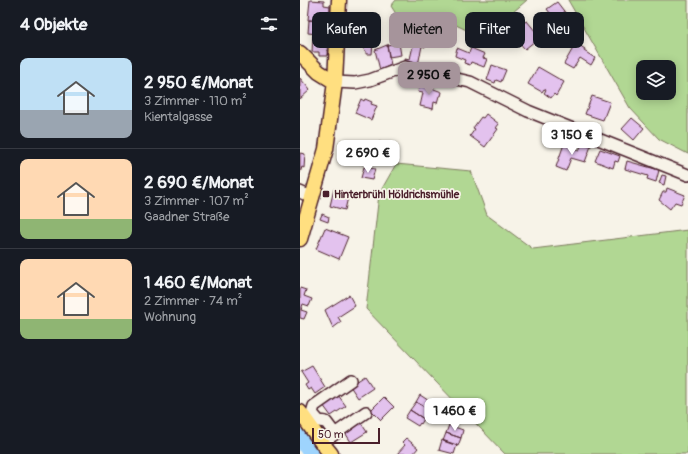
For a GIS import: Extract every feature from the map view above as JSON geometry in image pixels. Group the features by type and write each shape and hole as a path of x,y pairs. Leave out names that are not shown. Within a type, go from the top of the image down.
{"main road":[{"path":"300,239 306,195 326,149 335,82 339,0"},
{"path":"300,53 319,72 335,82"},
{"path":"301,417 331,454"}],"street":[{"path":"335,82 355,83 370,80 405,67 470,82 528,111 688,175"},
{"path":"335,434 326,422 319,421 312,413 314,406 351,380"},
{"path":"322,443 366,412"}],"green space":[{"path":"396,0 527,0 513,12 465,12 465,29 457,25 457,12 395,12 391,6"},
{"path":"568,0 688,0 688,154 659,139 630,108 584,28 584,12 575,12"},
{"path":"396,164 471,171 487,215 533,249 688,230 688,454 505,454 366,309 379,194"}],"building":[{"path":"310,0 324,1 324,5 330,6 330,12 312,12 312,20 308,20"},
{"path":"557,2 565,12 549,12 547,9"},
{"path":"309,20 312,20 312,33 308,33"},
{"path":"527,21 533,28 533,43 525,49 525,22"},
{"path":"387,45 389,45 389,48 400,48 401,55 389,57"},
{"path":"387,45 391,65 380,70 375,50"},
{"path":"312,48 327,48 327,56 319,56 319,52 312,52"},
{"path":"364,48 373,48 372,54 366,54 366,51"},
{"path":"412,48 422,48 418,65 406,62 405,58 410,59"},
{"path":"457,48 469,53 471,48 485,54 483,58 487,59 484,67 471,62 470,65 464,63 465,60 455,56"},
{"path":"573,48 584,48 585,49 584,51 595,58 591,65 580,58 573,69 564,64"},
{"path":"492,65 506,70 501,82 496,80 495,83 487,80"},
{"path":"538,67 564,82 556,96 554,94 551,98 544,93 546,90 544,89 542,92 528,84"},
{"path":"300,78 310,90 300,99"},
{"path":"420,84 442,92 437,103 434,102 433,109 420,106 423,93 418,92"},
{"path":"592,96 610,102 603,120 585,114"},
{"path":"361,99 372,102 371,104 377,106 371,120 355,113"},
{"path":"486,114 499,124 496,128 498,129 485,147 470,136 475,129 473,128 481,117 483,118"},
{"path":"632,118 644,128 634,140 622,129"},
{"path":"562,131 569,133 566,142 559,139"},
{"path":"379,142 384,143 383,148 379,148 376,161 366,158 368,146 377,148"},
{"path":"582,143 591,146 585,162 571,158 566,171 556,167 564,144 579,151"},
{"path":"600,149 620,156 618,162 615,161 613,168 595,161"},
{"path":"300,153 305,154 304,168 302,167 300,173"},
{"path":"627,161 659,170 656,182 647,179 648,176 625,169"},
{"path":"364,167 375,169 372,180 361,178"},
{"path":"662,175 666,176 664,185 659,183"},
{"path":"667,188 685,195 681,204 675,202 670,209 659,200 663,192 666,192"},
{"path":"334,189 349,193 345,210 330,206"},
{"path":"322,214 329,217 328,222 320,219"},
{"path":"325,228 348,237 339,259 316,249"},
{"path":"300,288 306,290 304,296 312,299 309,306 303,304 301,310 307,312 304,319 300,318"},
{"path":"349,295 355,306 338,317 341,322 333,328 325,310"},
{"path":"312,366 325,387 315,394 311,388 308,390 305,385 308,383 301,372"},
{"path":"365,376 373,388 358,398 350,386"},
{"path":"338,395 346,406 331,416 323,405"},
{"path":"420,395 431,402 428,409 416,402"},
{"path":"384,397 394,407 381,420 371,410"},
{"path":"416,402 428,409 424,419 410,410"},
{"path":"410,410 424,419 418,426 405,418"},
{"path":"359,420 367,432 351,442 344,431"},
{"path":"449,425 463,430 461,438 446,433"},
{"path":"446,433 461,438 458,446 443,441"},
{"path":"406,438 418,448 413,454 397,454 405,445 402,442"},
{"path":"442,440 457,445 454,454 439,450"}],"waterway":[{"path":"300,437 311,454"}],"place":[{"name":"Hinterbrühl Höldrichsmühle","path":"326,194"}]}
